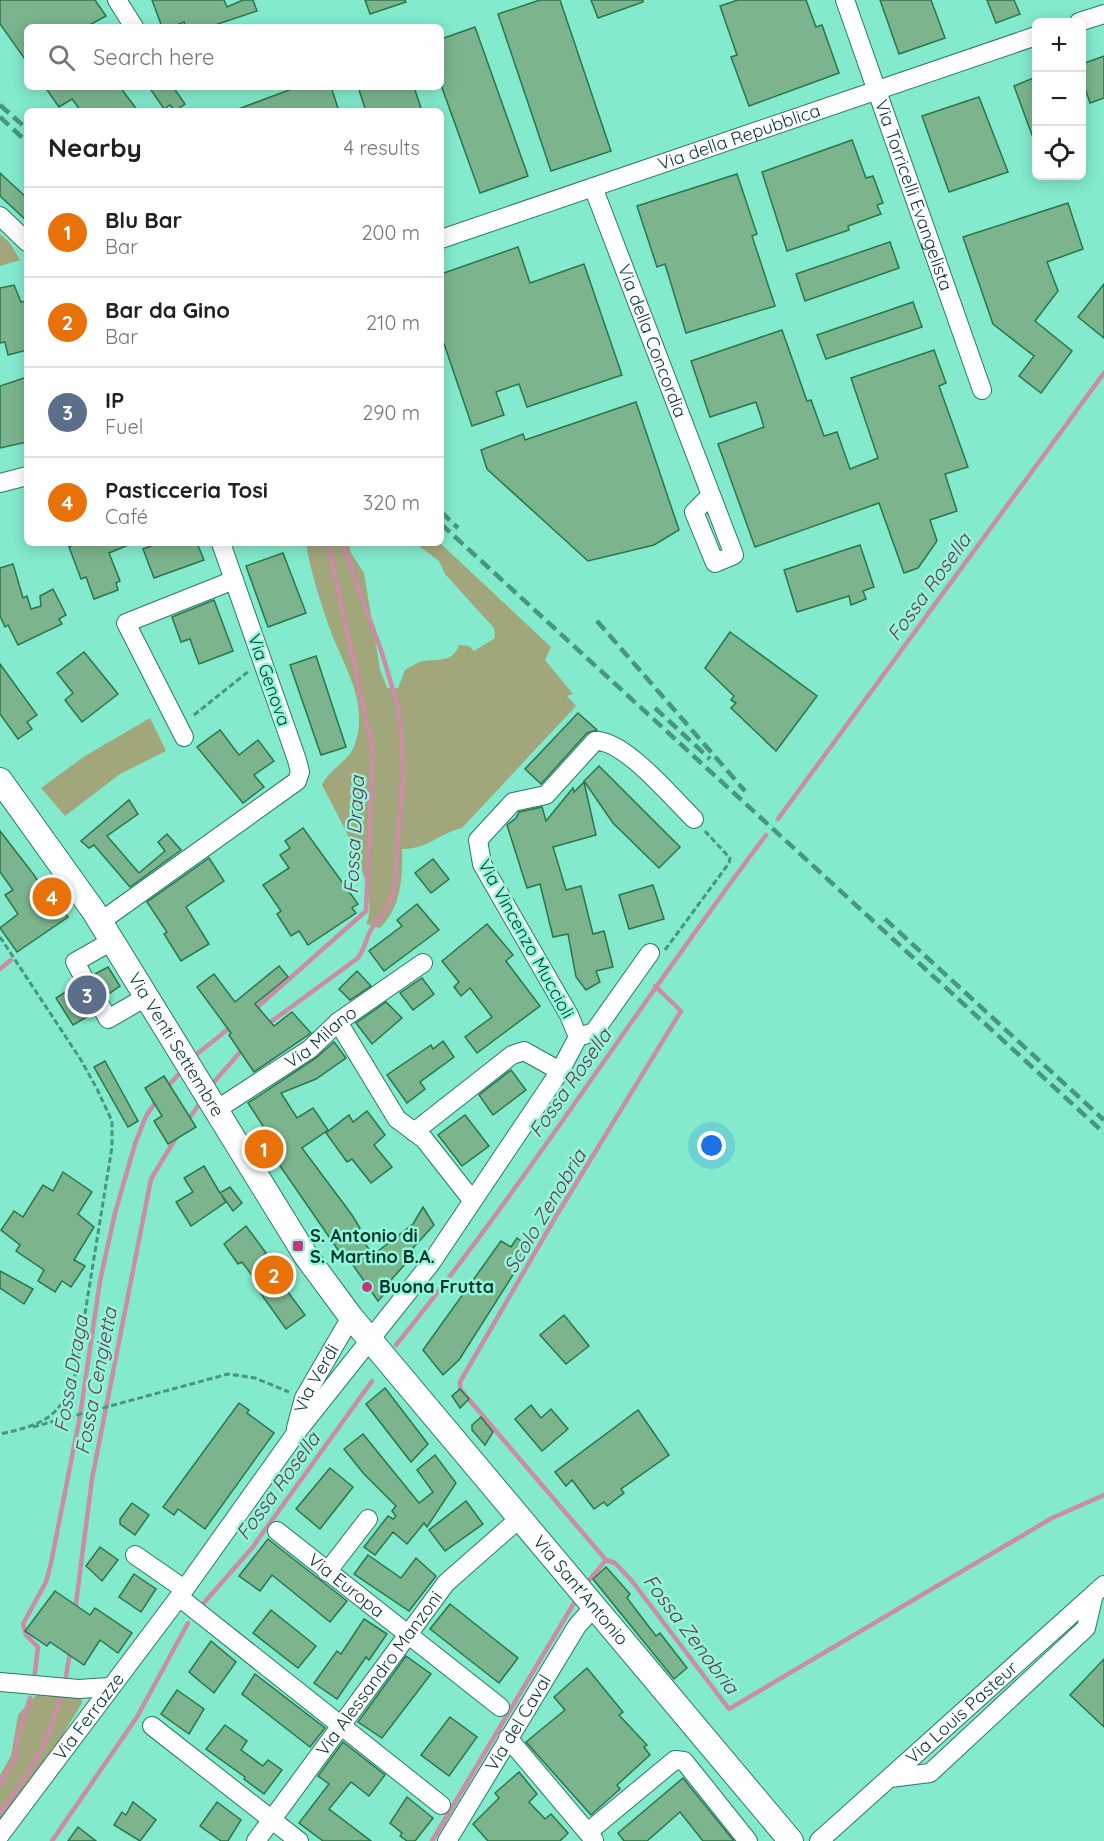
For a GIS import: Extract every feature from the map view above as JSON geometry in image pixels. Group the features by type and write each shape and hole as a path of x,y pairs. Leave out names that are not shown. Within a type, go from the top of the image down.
{"main road":[{"name":"Via Venti Settembre","path":"0,780 106,931 306,1256 370,1340"},
{"name":"Via Sant'Antonio","path":"370,1340 790,1841"}],"street":[{"path":"117,0 132,24"},
{"name":"Via Torricelli Evangelista","path":"845,0 982,390"},
{"path":"1086,20 1104,14"},
{"name":"Via della Repubblica","path":"444,238 1032,37"},
{"name":"Via della Concordia","path":"593,187 711,495"},
{"path":"0,216 24,239"},
{"path":"0,483 24,477"},
{"name":"Via Genova","path":"106,931 297,781 300,772 222,546"},
{"path":"184,737 126,623 234,580"},
{"name":"Via Vincenzo Muccioli","path":"578,1037 569,1015 482,864 478,840 513,802 546,795 595,741 605,740 627,754 694,819"},
{"path":"85,980 75,962 106,931"},
{"name":"Via Vincenzo Muccioli","path":"370,1340 430,1263 560,1071 578,1037 594,1032 650,953"},
{"name":"Via Milano","path":"216,1110 310,1049 338,1022 423,963"},
{"path":"98,1001 108,1019 146,997"},
{"path":"338,1022 397,1119 424,1139 472,1200"},
{"path":"414,1132 512,1055 524,1051 560,1071"},
{"name":"Via Verdi","path":"296,1433 297,1418 304,1398 351,1317"},
{"name":"Via Verdi","path":"296,1433 370,1340"},
{"name":"Via Ferrazze","path":"0,1835 181,1593 296,1433"},
{"name":"Via Alessandro Manzoni","path":"256,1841 446,1583 520,1518"},
{"path":"327,1572 368,1519"},
{"name":"Via Europa","path":"277,1531 406,1636 500,1707"},
{"path":"135,1555 441,1805"},
{"name":"Via Louis Pasteur","path":"819,1841 1099,1590"},
{"name":"Via del Caval","path":"447,1841 577,1626 593,1608"},
{"path":"0,1682 79,1689 109,1688"},
{"path":"152,1726 299,1841"},
{"path":"508,1738 591,1836 675,1760 684,1761 748,1841"}],"path":[{"path":"194,715 262,661"},
{"path":"650,953 660,958 729,863 730,858 694,819"},
{"path":"0,937 81,1060 112,1121 112,1147 75,1375 69,1394 59,1409 48,1418 26,1428"},
{"path":"0,1434 74,1417 228,1374 255,1378 304,1398"}],"green space":[{"path":"0,234 10,243 20,260 0,266"},
{"path":"307,546 350,546 351,553 364,573 380,669 387,688 398,688 405,670 422,661 449,657 459,645 469,646 474,651 495,638 494,628 445,574 439,561 419,546 443,546 551,647 545,660 573,694 567,696 576,706 462,828 419,847 402,849 399,891 392,911 380,928 366,924 369,910 368,893 363,874 347,834 322,785 325,779 351,753 358,732 359,718 355,690 325,615"},
{"path":"150,718 166,751 120,774 65,816 41,788 85,756"},
{"path":"51,1690 81,1696 82,1703 60,1739 0,1822 0,1775 11,1756 18,1715 35,1696"}],"building":[{"path":"0,0 95,0 106,16 91,24 24,24 24,58 0,24"},
{"path":"152,0 224,0 227,7 243,0 253,0 257,11 218,24 185,24 184,22 161,24"},
{"path":"365,0 405,0 406,2 370,14"},
{"path":"540,0 560,0 611,151 551,171 498,14"},
{"path":"591,0 643,0 643,2 598,18"},
{"path":"738,0 806,0 816,27 822,25 839,73 749,106 731,57 737,55 720,6"},
{"path":"880,0 931,0 945,38 899,54"},
{"path":"987,0 1014,0 1020,14 996,23"},
{"path":"475,27 528,176 480,193 443,90 444,38"},
{"path":"1104,56 1104,98 1090,103 1086,91 1086,63"},
{"path":"1032,79 1032,135 1014,86"},
{"path":"47,90 122,90 136,108 79,108 72,99 59,107"},
{"path":"151,90 175,90 185,104 179,108 172,108 170,105 163,108"},
{"path":"289,90 332,90 338,108 241,108"},
{"path":"359,90 415,90 421,108 365,108"},
{"path":"979,97 1008,172 949,192 922,116"},
{"path":"852,140 866,178 873,176 883,203 877,205 881,214 848,226 849,230 787,251 762,172"},
{"path":"0,173 24,195 24,218 0,196"},
{"path":"737,174 757,234 752,236 775,306 686,333 665,264 657,267 637,206"},
{"path":"1068,203 1083,249 1047,262 1058,291 1035,321 1072,351 1041,393 1019,376 1034,356 993,324 963,237"},
{"path":"890,242 899,268 805,301 796,274"},
{"path":"518,247 530,283 584,264 622,375 527,407 519,384 496,392 504,415 472,426 444,344 444,273"},
{"path":"1104,284 1104,338 1078,317"},
{"path":"14,285 21,302 24,302 24,351 8,355 5,342 0,343 0,288"},
{"path":"913,302 922,327 826,359 817,335"},
{"path":"782,330 807,401 811,400 824,436 837,432 850,469 878,458 851,378 934,350 946,383 939,386 968,467 945,474 957,511 930,520 937,541 918,568 904,573 879,503 755,547 718,444 764,427 756,402 710,417 691,361"},
{"path":"24,378 24,443 0,448 0,386"},
{"path":"636,402 679,530 654,545 588,561 487,469 481,450 523,434 525,440"},
{"path":"860,545 874,587 863,591 866,599 851,605 849,596 797,612 784,570"},
{"path":"126,546 109,553 120,581 116,583 118,590 94,599 86,577 81,579 69,547"},
{"path":"151,546 198,546 204,560 154,578 143,549"},
{"path":"283,553 306,613 268,627 246,566"},
{"path":"13,564 23,598 27,596 31,609 41,606 40,596 53,589 66,615 59,619 62,624 18,645 8,625 5,627 0,616 0,568"},
{"path":"214,600 233,651 199,664 190,639 181,642 172,617"},
{"path":"730,632 817,696 776,751 731,708 736,703 731,700 734,696 705,668"},
{"path":"84,652 118,694 82,722 65,700 73,693 57,673"},
{"path":"316,656 346,747 321,755 290,665"},
{"path":"0,664 37,715 27,722 32,729 18,739 0,714"},
{"path":"578,713 597,730 587,733 541,784 525,769"},
{"path":"220,730 239,755 258,740 274,761 254,775 264,787 243,803 197,747"},
{"path":"599,766 680,847 659,868 613,823 584,781"},
{"path":"584,782 596,835 553,847 566,890 581,886 593,934 604,931 613,967 596,971 600,982 586,990 576,977 568,934 553,937 540,884 527,888 507,825 516,818 519,812 542,807 546,821 573,788 574,792"},
{"path":"129,800 138,814 107,836 139,873 165,851 158,842 167,834 181,850 130,887 94,845 89,848 81,841"},
{"path":"303,828 358,904 352,908 356,913 308,945 299,931 291,936 277,914 281,911 263,885 289,868 280,855 290,848 285,841"},
{"path":"0,831 34,875 56,910 61,907 68,917 17,952 0,928 18,914 5,895 13,890 0,872"},
{"path":"209,858 224,881 186,907 209,944 181,961 164,934 167,932 147,902"},
{"path":"433,859 449,879 431,893 415,873"},
{"path":"653,885 664,919 629,929 619,895"},
{"path":"417,904 439,930 384,971 369,951 402,926 397,920"},
{"path":"487,924 513,955 506,961 540,1006 477,1053 465,1037 492,1017 470,988 461,996 454,987 459,982 442,961"},
{"path":"279,966 288,977 255,1004 274,1026 292,1012 311,1033 254,1072 229,1035 231,1033 197,987 214,974 235,1002"},
{"path":"108,967 120,986 107,995 99,990 92,992 87,1001 92,1014 73,1025 56,998 75,986 84,991 91,989 96,981 95,974"},
{"path":"357,971 371,986 350,1000 339,989"},
{"path":"422,978 434,994 413,1010 400,993"},
{"path":"386,1002 402,1018 372,1044 356,1023"},
{"path":"443,1041 454,1057 420,1082 425,1089 407,1103 387,1075 431,1045 433,1049"},
{"path":"334,1042 346,1058 316,1079 281,1093 297,1118 313,1108 328,1130 302,1148 352,1215 360,1228 356,1231 373,1255 413,1224 423,1207 434,1225 413,1248 415,1253 391,1280 393,1284 378,1301 348,1258 345,1260 258,1134 265,1129 248,1103 316,1058"},
{"path":"105,1061 138,1121 128,1127 94,1067"},
{"path":"511,1070 526,1090 493,1115 479,1095"},
{"path":"164,1076 196,1127 168,1144 154,1121 162,1116 145,1088"},
{"path":"367,1111 385,1135 374,1145 392,1167 371,1183 352,1159 347,1162 326,1133 349,1115 353,1122"},
{"path":"465,1115 489,1146 462,1166 438,1135"},
{"path":"204,1166 220,1193 230,1187 242,1203 233,1211 221,1194 226,1202 191,1226 176,1202 193,1192 184,1178"},
{"path":"63,1172 92,1192 78,1214 94,1227 74,1260 85,1266 71,1287 62,1281 55,1292 38,1281 44,1270 16,1251 20,1245 1,1230 14,1211 23,1217 43,1185 53,1191"},
{"path":"246,1226 266,1253 262,1257 305,1315 286,1329 254,1284 257,1282 242,1262 238,1264 224,1244"},
{"path":"517,1238 530,1248 459,1360 443,1375 423,1350 501,1241 511,1247"},
{"path":"0,1271 33,1289 24,1304 0,1288"},
{"path":"564,1315 589,1346 566,1364 540,1335"},
{"path":"385,1388 428,1444 411,1462 366,1404"},
{"path":"460,1389 469,1399 460,1408 452,1396"},
{"path":"239,1403 249,1410 247,1413 274,1433 205,1529 178,1509 174,1515 163,1507"},
{"path":"531,1405 541,1418 551,1409 568,1429 542,1451 515,1419"},
{"path":"638,1410 669,1455 621,1489 624,1493 607,1506 604,1502 594,1509 572,1480 566,1486 555,1472"},
{"path":"481,1417 493,1432 485,1445 472,1430 472,1425"},
{"path":"363,1434 419,1503 433,1492 417,1470 435,1455 456,1483 427,1527 424,1523 407,1544 393,1532 375,1555 364,1547 388,1516 393,1519 396,1516 392,1511 396,1506 364,1474 344,1449"},
{"path":"330,1468 353,1487 320,1529 296,1509"},
{"path":"466,1501 483,1524 445,1551 429,1530"},
{"path":"132,1503 149,1515 135,1535 120,1524 120,1519"},
{"path":"268,1539 347,1601 330,1622 272,1575 260,1591 239,1576"},
{"path":"100,1547 118,1560 102,1581 86,1566"},
{"path":"368,1555 401,1578 416,1558 436,1576 409,1611 354,1574"},
{"path":"606,1567 630,1594 627,1598 656,1636 660,1633 687,1668 674,1679 593,1579"},
{"path":"134,1574 156,1589 141,1612 119,1597"},
{"path":"55,1591 90,1615 95,1608 132,1633 118,1653 100,1640 84,1665 50,1642 47,1646 25,1631"},
{"path":"450,1604 518,1658 499,1683 430,1629"},
{"path":"271,1610 316,1646 298,1668 253,1633"},
{"path":"364,1619 387,1634 369,1660 366,1657 337,1699 314,1683 337,1651 341,1654"},
{"path":"211,1641 236,1662 214,1693 189,1672"},
{"path":"406,1656 431,1674 382,1738 358,1722"},
{"path":"1104,1659 1104,1727 1070,1695"},
{"path":"587,1668 623,1712 619,1715 647,1745 644,1747 650,1755 617,1785 620,1789 591,1815 526,1742 565,1710 554,1697"},
{"path":"255,1674 325,1728 310,1747 242,1694"},
{"path":"177,1690 204,1709 189,1734 161,1714"},
{"path":"450,1717 477,1737 449,1776 421,1755"},
{"path":"225,1725 247,1741 241,1750 263,1766 268,1760 282,1770 264,1794 206,1749"},
{"path":"343,1742 385,1775 369,1796 351,1782 329,1809 371,1841 323,1841 299,1823 329,1784 318,1776"},
{"path":"519,1772 537,1794 529,1802 545,1819 551,1814 568,1833 560,1841 488,1841 473,1824 499,1798 495,1793"},
{"path":"683,1778 734,1841 703,1841 680,1812 647,1841 624,1841 618,1833"},
{"path":"407,1797 433,1818 415,1841 407,1841 400,1836 402,1833 390,1823"},
{"path":"133,1802 156,1820 140,1841 114,1825 122,1812 126,1815"},
{"path":"217,1802 241,1820 228,1841 221,1841 200,1826"},
{"path":"78,1827 96,1841 68,1841"}],"waterway":[{"name":"Fossa Rosella","path":"778,819 1104,373"},
{"name":"Fossa Draga","path":"254,1010 366,911 373,752 329,546"},
{"name":"Fossa Cengietta","path":"268,1024 358,958 375,923 393,897 394,891 403,772 397,703 382,653 343,546"},
{"name":"Fossa Rosella","path":"396,1345 492,1220 766,835"},
{"path":"0,969 11,960"},
{"name":"Scolo Zenobria","path":"606,1560 460,1389 460,1382 555,1218 681,1011 655,986"},
{"name":"Fossa Draga","path":"197,1054 232,1026"},
{"name":"Fossa Cengietta","path":"213,1083 243,1049"},
{"name":"Fossa Draga","path":"166,1088 179,1074"},
{"name":"Fossa Draga","path":"34,1680 38,1647 26,1635 23,1624 46,1582 51,1563 80,1416 100,1281 115,1213 135,1144 146,1116 157,1100"},
{"name":"Fossa Cengietta","path":"187,1121 198,1106"},
{"name":"Fossa Cengietta","path":"75,1611 92,1479 151,1179 177,1136"},
{"name":"Fossa Rosella","path":"202,1605 252,1548 372,1381"},
{"name":"Fossa Zenobria","path":"586,1584 606,1560 615,1563 632,1581 729,1709 1052,1518 1104,1495"},
{"name":"Fossa Zenobria","path":"432,1841 577,1598"},
{"name":"Fossa Rosella","path":"52,1841 137,1717 188,1623"},
{"name":"Fossa Cengietta","path":"66,1676 70,1652"},
{"name":"Fossa Draga","path":"0,1783 15,1759 17,1739 30,1698"},
{"name":"Fossa Cengietta","path":"0,1812 43,1746 59,1700"}],"tunnel":[{"path":"85,980 98,1001"}],"railway":[{"path":"0,105 24,126"},
{"path":"0,117 24,139"},
{"path":"444,515 458,528"},
{"path":"444,527 1104,1133"},
{"path":"597,621 745,791"},
{"path":"655,708 710,759"},
{"path":"885,919 1104,1120"}],"place":[{"name":"Pasticceria Tosi","path":"52,897"},
{"name":"IP","path":"87,995"},
{"name":"Blu Bar","path":"264,1149"},
{"name":"S. Antonio di S. Martino B.A.","path":"298,1246"},
{"name":"Bar da Gino","path":"274,1275"},
{"name":"Buona Frutta","path":"367,1287"}]}
